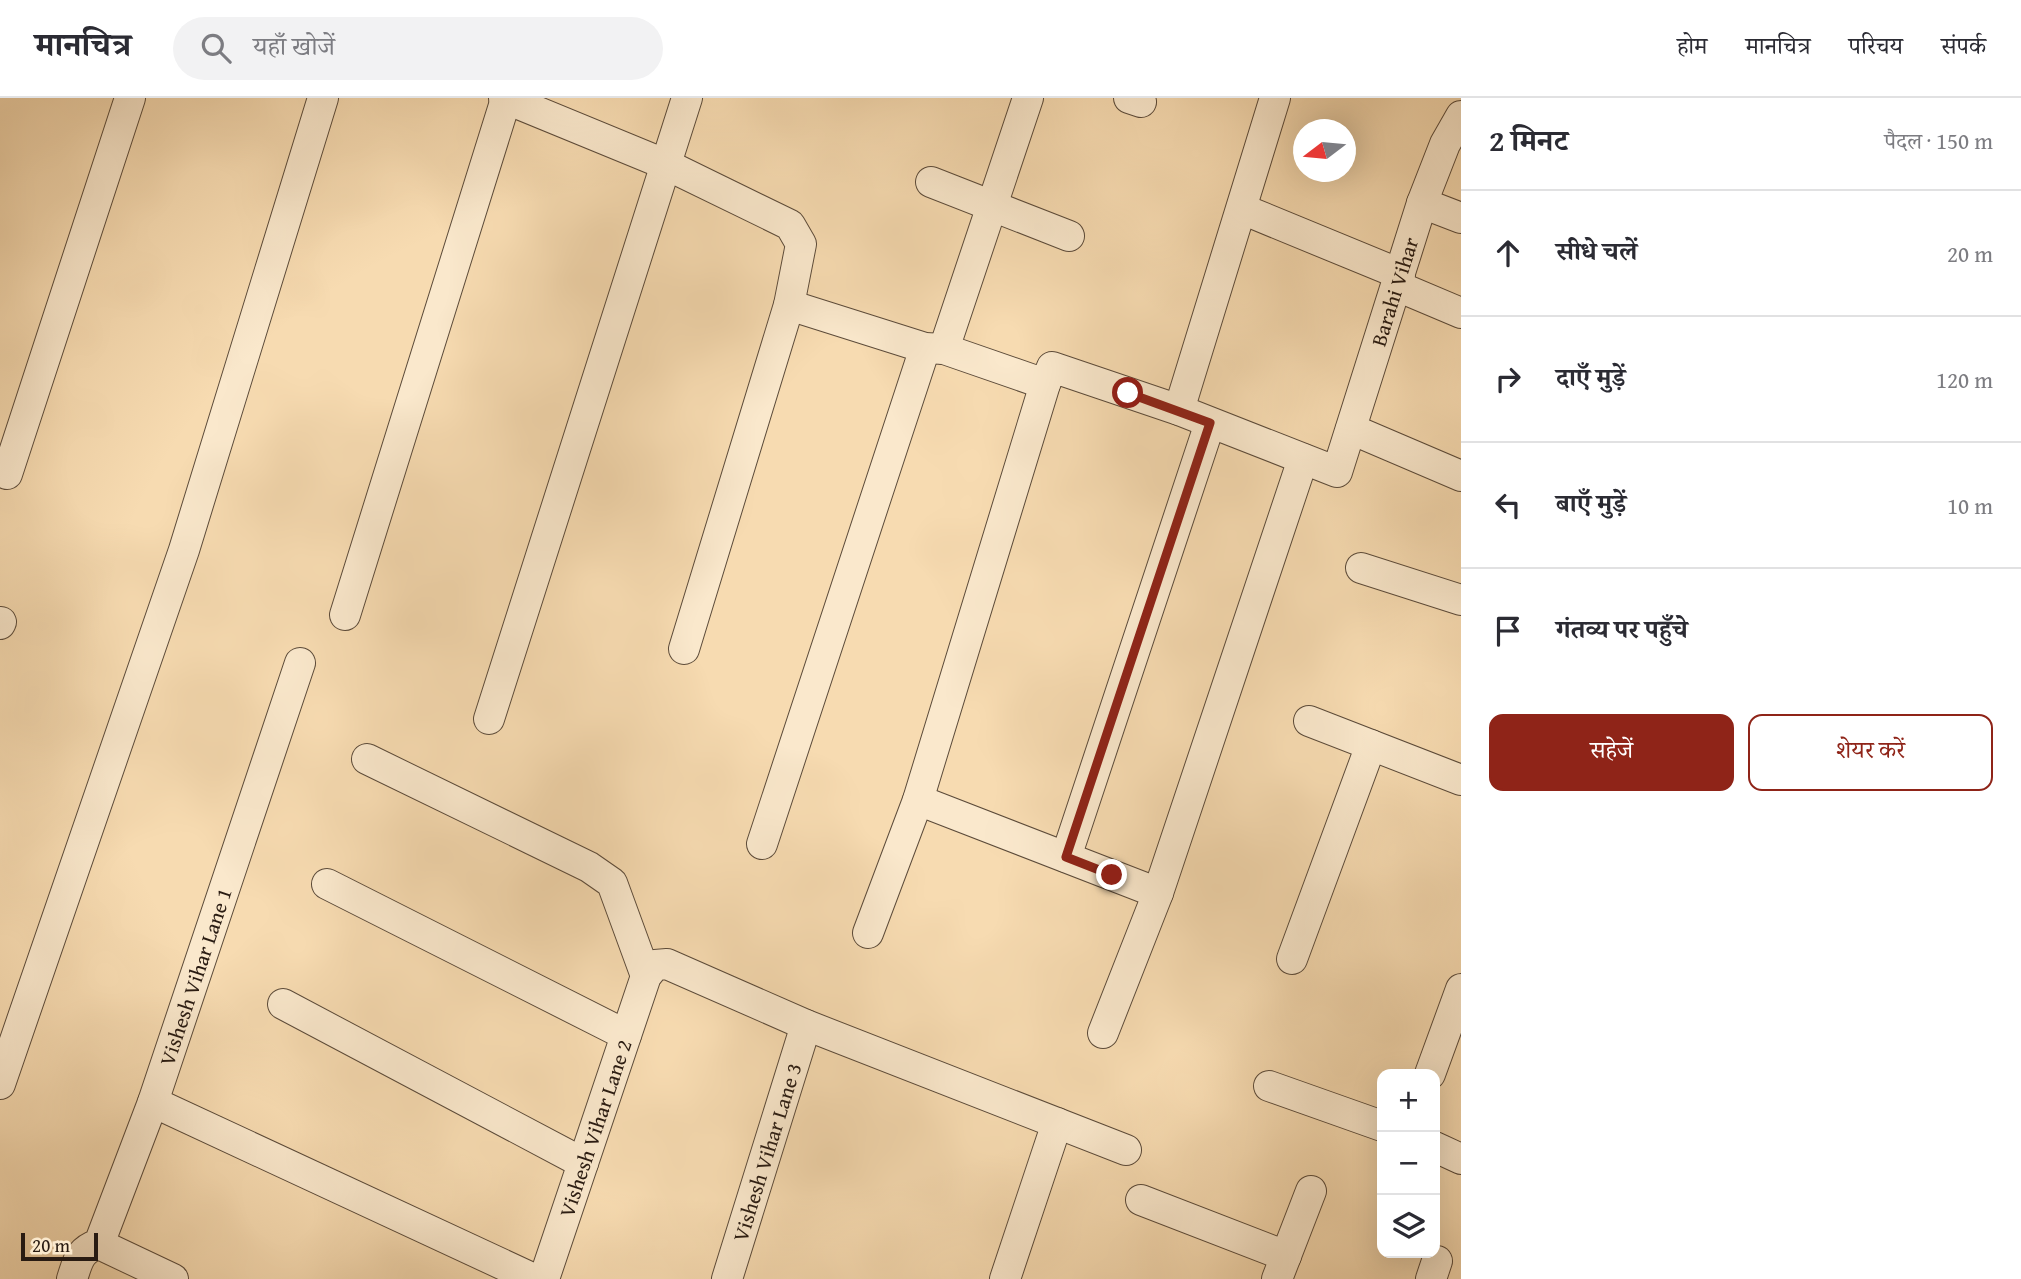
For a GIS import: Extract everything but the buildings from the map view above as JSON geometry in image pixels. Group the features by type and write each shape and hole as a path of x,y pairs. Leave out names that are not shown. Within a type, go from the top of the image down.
{"street":[{"path":"7,474 130,98"},
{"path":"0,1084 184,550 323,98"},
{"path":"489,719 687,98"},
{"path":"762,844 934,349 993,205 1028,98"},
{"path":"1179,410 1275,98"},
{"path":"345,615 505,99 667,165 790,225 801,244 789,305 684,649"},
{"name":"Barahi Vihar","path":"1303,459 1337,472 1422,203 1446,144 1461,116"},
{"path":"931,182 1069,236"},
{"path":"1422,203 1461,218"},
{"path":"1242,209 1398,280 1461,313"},
{"path":"789,305 1045,384"},
{"path":"868,933 918,800 1052,367 1179,410 1303,459 1158,893 1103,1032"},
{"path":"1066,857 1210,423"},
{"path":"1350,429 1461,476"},
{"path":"1361,568 1461,600"},
{"name":"Vishesh Vihar Lane 1","path":"72,1279 80,1256 89,1247 99,1244 153,1102 300,663"},
{"path":"1309,721 1461,780"},
{"path":"1292,960 1371,745"},
{"path":"367,759 589,867 612,883 646,976"},
{"path":"918,800 1158,893"},
{"path":"327,884 626,1035"},
{"path":"646,976 655,965 667,964 806,1025 1126,1150"},
{"name":"Vishesh Vihar Lane 2","path":"544,1279 646,976"},
{"path":"1432,1069 1461,989"},
{"path":"283,1004 583,1163"},
{"name":"Vishesh Vihar Lane 3","path":"727,1279 806,1025"},
{"path":"1269,1086 1377,1124"},
{"path":"153,1102 534,1279"},
{"path":"1005,1279 1057,1123"},
{"path":"1440,1149 1461,1159"},
{"path":"1141,1200 1282,1268 1311,1191"},
{"path":"99,1244 173,1279"}],"route":[{"path":"1112,875 1066,857 1210,423 1128,393"}]}
